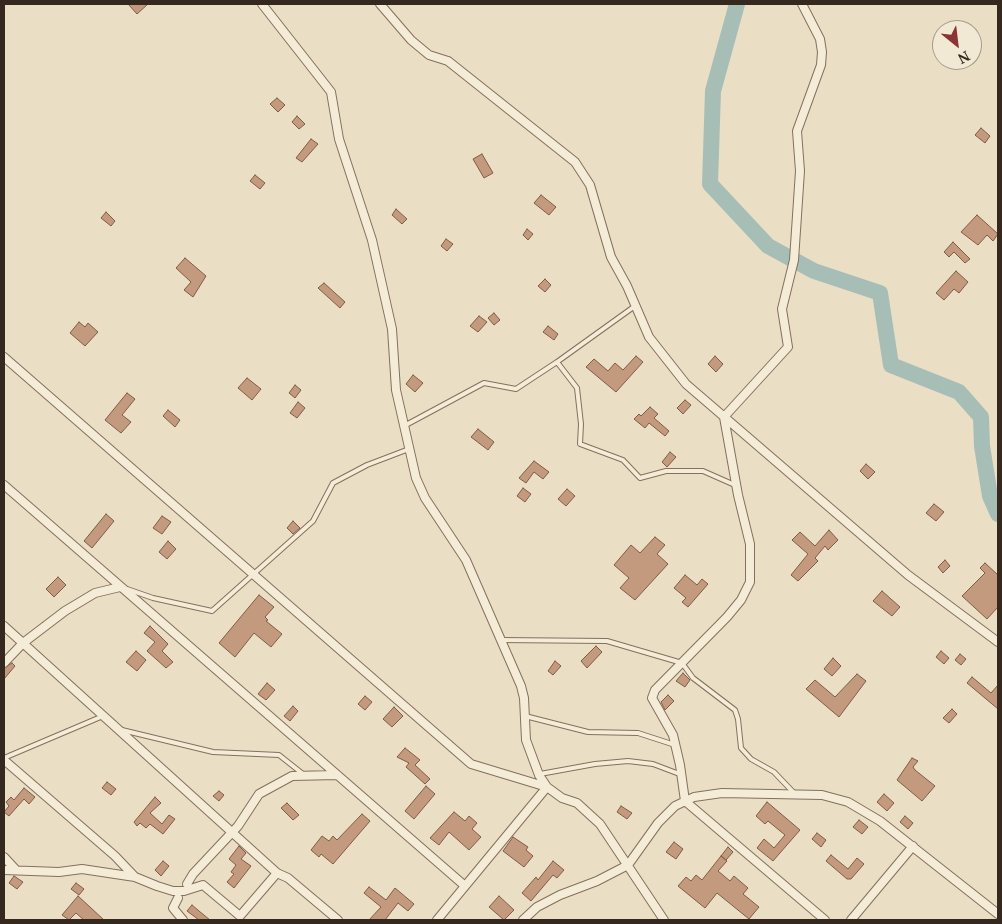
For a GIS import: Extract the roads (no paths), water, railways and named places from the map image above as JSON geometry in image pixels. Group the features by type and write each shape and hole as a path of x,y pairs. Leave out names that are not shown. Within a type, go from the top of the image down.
{"street":[{"path":"262,4 331,92 339,139 372,240 392,329 396,390 416,478 425,498 466,560 499,640 521,686 526,740 538,775 547,786 562,798 577,803 587,810 600,824 664,920"},
{"path":"380,4 411,40 429,55 448,61 575,162 590,185 611,257 636,306 649,337 686,384 908,575 998,642"},
{"path":"724,417 788,347 782,309 794,260 800,171 797,131 821,65 822,52 820,39 802,4"},
{"path":"4,357 471,764 547,786"},
{"path":"724,417 750,544 750,582 741,600 727,617 655,690 652,698 673,735 682,775 685,801 825,920"},
{"path":"4,485 465,886"},
{"path":"4,663 23,643 66,611 95,593 120,586"},
{"path":"4,626 277,874 288,878 338,920"},
{"path":"4,759 115,856 135,877"},
{"path":"187,884 193,874 232,832 259,794 292,776 337,775"},
{"path":"437,920 547,786"},
{"path":"523,920 537,907 560,894 597,881 628,865 658,823 674,806 694,797 722,794 822,795 848,802 880,821 998,914"},
{"path":"852,920 913,846"},
{"path":"4,857 16,870"},
{"path":"4,870 59,872 82,869 135,877 173,891 184,891 203,885 240,916 277,874"},
{"path":"178,898 173,908 183,920"}],"lane":[{"path":"404,426 484,383 516,389 636,306"},
{"path":"557,362 577,388 581,424 580,444 623,460 640,478 666,471 703,471 737,486"},
{"path":"120,586 153,598 212,611 254,576 312,521 333,483 367,465 410,449"},
{"path":"499,640 607,641 682,663 693,678 735,710 741,748 751,760 774,772 795,795"},
{"path":"4,759 103,716"},
{"path":"525,716 588,732 638,733 675,745"},
{"path":"117,728 213,752 279,755 305,775"},
{"path":"538,775 595,764 628,761 653,764 682,775"}],"waterway":[{"path":"737,4 713,91 710,184 768,246 814,271 880,293 891,365 959,392 981,417 982,446 990,496 998,514"}]}
